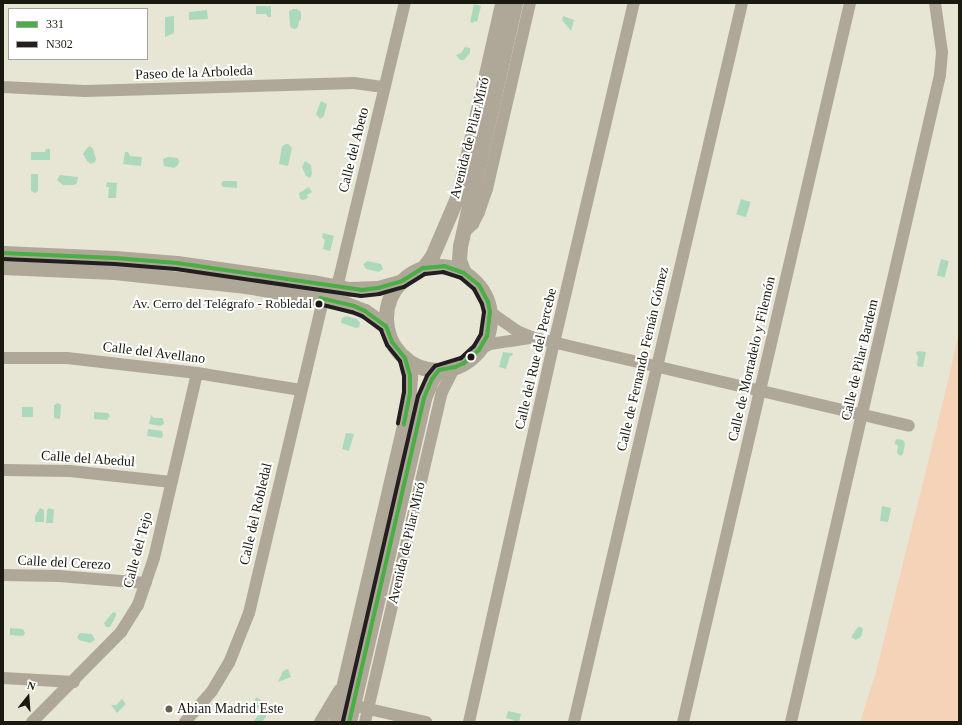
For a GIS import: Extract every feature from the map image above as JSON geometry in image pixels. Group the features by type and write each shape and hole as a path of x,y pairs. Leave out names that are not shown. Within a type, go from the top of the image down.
{"street":[{"name":"Calle del Abeto","path":"325,299 336,286 405,3"},
{"name":"Avenida de Pilar Miró","path":"423,268 432,256 459,193 502,3"},
{"name":"Avenida de Pilar Miró","path":"464,273 459,260 462,234 515,3"},
{"name":"Avenida de Pilar Miró","path":"462,234 473,224 479,212 486,189 530,3"},
{"name":"Calle del Rue del Percebe","path":"468,722 554,343 634,3"},
{"name":"Calle de Fernando Fernán Gómez","path":"574,722 742,3"},
{"name":"Calle de Mortadelo y Filemón","path":"683,722 850,3"},
{"name":"Calle de Pilar Bardem","path":"791,722 940,75 942,52 935,3"},
{"name":"Paseo de la Arboleda","path":"3,87 85,91 354,83 384,87"},
{"path":"3,253 115,258 177,263 349,289 373,289 402,281 423,268 444,266 464,273 479,285 488,302 490,312 490,328 479,350 473,358 455,368 439,370 421,367 405,358 392,342 386,326 388,304 396,288 402,281"},
{"path":"3,267 64,268 176,277 325,299 359,309 386,326"},
{"name":"Calle del Robledal","path":"185,722 212,690 229,663 249,613 322,303 325,299"},
{"path":"490,312 511,327 532,337 554,343 863,414 909,426"},
{"path":"479,350 490,344 512,339 532,337"},
{"name":"Calle del Avellano","path":"3,358 67,358 196,373 301,390"},
{"name":"Avenida de Pilar Miró","path":"336,722 407,413 410,375 405,358"},
{"name":"Avenida de Pilar Miró","path":"365,722 442,392 455,368"},
{"name":"Avenida de Pilar Miró","path":"349,722 423,404 432,379 439,370"},
{"name":"Calle del Tejo","path":"32,722 74,682 121,632 138,605 146,583 196,373"},
{"name":"Calle del Abedul","path":"3,470 70,471 171,482"},
{"name":"Calle del Cerezo","path":"3,575 59,576 146,583"},
{"path":"320,722 347,677"},
{"path":"3,678 74,682"},
{"path":"353,706 426,722"}],"shaded area":[{"path":"474,4 481,6 477,22 474,21 473,23 470,22"},
{"path":"256,6 271,6 271,17 268,17 266,14 256,14"},
{"path":"297,9 301,12 301,20 299,21 298,27 295,29 291,28 290,25 289,11"},
{"path":"207,10 208,19 189,20 189,12"},
{"path":"174,16 174,33 165,37 165,17"},
{"path":"563,16 574,20 571,31 562,20"},
{"path":"465,47 470,48 470,53 464,60 460,60 456,55 461,53"},
{"path":"321,101 327,104 324,116 320,119 316,114"},
{"path":"286,144 292,148 288,166 279,164 282,146"},
{"path":"90,146 93,149 96,159 95,162 91,164 87,161 83,154"},
{"path":"46,149 50,149 50,160 31,160 31,152 45,152"},
{"path":"125,152 128,152 130,156 142,157 141,166 123,164"},
{"path":"168,157 178,158 178,165 174,168 164,166 163,159"},
{"path":"305,161 311,165 312,174 310,178 306,176 302,167"},
{"path":"31,174 38,174 38,191 35,193 31,191"},
{"path":"60,175 78,177 77,183 74,185 63,185 57,180"},
{"path":"223,181 237,181 237,188 223,187 221,184"},
{"path":"107,182 117,183 116,198 108,198 109,187 106,187"},
{"path":"309,187 312,192 307,195 308,198 303,200 300,199 299,193"},
{"path":"741,199 751,202 746,217 736,214"},
{"path":"323,233 334,236 330,251 323,249 325,240 322,237"},
{"path":"941,259 949,261 945,277 937,275"},
{"path":"368,261 381,264 383,269 379,272 366,269 363,264"},
{"path":"346,316 357,319 360,323 359,327 356,328 341,323 342,318"},
{"path":"959,331 959,722 860,722 876,672"},
{"path":"918,351 926,352 923,367 917,366 918,357 916,353"},
{"path":"503,352 513,353 512,356 510,356 506,369 499,367"},
{"path":"58,403 61,405 60,419 54,418 54,405"},
{"path":"22,407 33,407 33,417 22,417"},
{"path":"94,412 108,413 110,416 107,420 94,419"},
{"path":"151,415 154,418 163,418 164,424 160,426 149,424"},
{"path":"148,429 162,431 162,438 147,436"},
{"path":"346,433 354,434 349,451 342,449"},
{"path":"897,439 903,440 905,444 903,454 900,456 897,453 898,446 894,443"},
{"path":"882,506 891,508 888,522 880,521"},
{"path":"40,508 44,510 44,522 35,522 35,516"},
{"path":"49,508 54,510 53,523 46,523 47,510"},
{"path":"113,612 116,613 116,616 110,627 106,627 104,623"},
{"path":"858,627 863,629 861,637 856,640 851,637"},
{"path":"10,628 23,629 25,633 23,636 10,635"},
{"path":"80,633 92,634 95,640 90,643 79,640 77,637"},
{"path":"288,669 291,677 278,682 283,671"},
{"path":"256,697 262,701 256,711 252,712 248,707 254,702"},
{"path":"122,699 126,704 117,713 111,705 116,705"},
{"path":"508,711 521,714 519,722 513,722 514,720 506,718"},
{"path":"265,712 266,717 262,722 253,722 260,713"}],"transit line":[{"name":"331","path":"3,253 115,258 177,263 361,290 378,288 402,281 423,268 444,266 464,273 479,285 488,302 490,312 487,336 479,350 464,363 455,367 439,370 432,379 424,398 349,722"},
{"name":"N302","path":"3,259 115,264 176,269 361,296 379,294 404,287 425,274 443,272 461,278 474,289 482,304 484,312 481,334 474,346 461,358 435,366 427,376 418,396 343,721"},
{"name":"331","path":"320,298 354,306 365,311 386,326 392,342 405,358 410,375 410,393 404,424"},
{"name":"N302","path":"319,304 362,316 381,330 387,345 400,361 404,376 404,392 398,423"}],"place":[{"name":"Av. Cerro del Telégrafo - Robledal","path":"319,304"},
{"name":"Abian Madrid Este","path":"169,709"}]}
